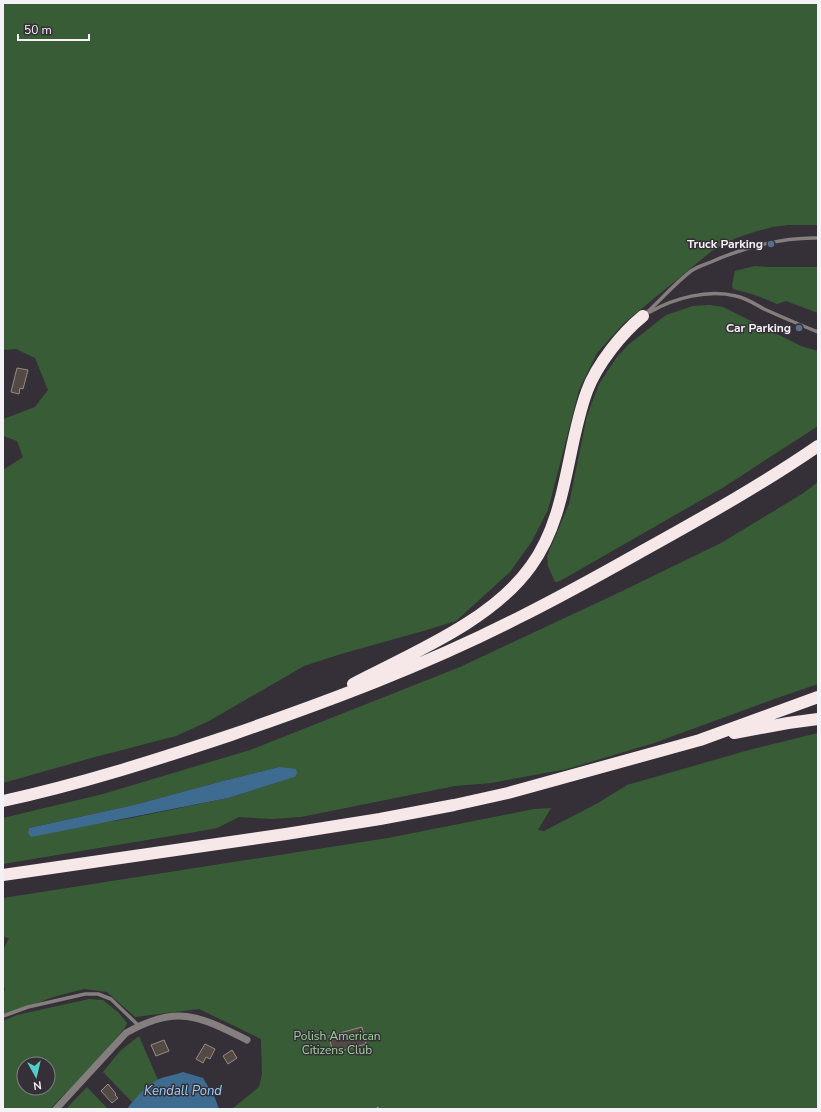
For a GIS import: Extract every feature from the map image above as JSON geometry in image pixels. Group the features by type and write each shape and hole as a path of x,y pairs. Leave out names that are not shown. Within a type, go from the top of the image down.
{"highway":[{"path":"300,711 455,630 483,613 518,582 532,565 553,522 562,494 575,434 587,390 609,352 643,316"},
{"path":"3,801 89,780 130,768 300,711 412,667 465,644 567,593 713,512 784,469 818,446"},
{"path":"700,740 818,697"},
{"path":"3,875 286,834 427,810 508,792 700,740 788,723 818,720"}],"street":[{"path":"56,1109 126,1033 139,1026 166,1016 188,1016 210,1022 247,1040"}],"lane":[{"path":"643,316 681,279 703,265 755,246 790,240 818,238"},
{"path":"643,316 656,308 696,295 722,293 737,296 818,332"},
{"path":"3,1016 28,1007 85,994 98,994 111,999 139,1026"}],"green space":[{"path":"3,3 818,3 818,225 788,225 773,227 736,238 713,250 624,323 597,353 579,390 548,510 532,541 510,572 456,621 304,666 209,721 176,736 3,783 3,470 23,457 17,441 3,436 3,419 35,407 48,390 35,358 16,349 3,350"},
{"path":"755,266 818,267 818,313 786,301 777,304 755,295 733,289 732,285 735,271"},
{"path":"710,305 723,307 801,346 818,351 818,426 724,487 560,581 555,582 548,566 547,556 569,504 587,416 599,384 617,357 628,345 666,315 693,306"},
{"path":"818,482 818,684 654,743 567,769 491,783 455,786 301,817 272,819 239,817 217,828 3,864 3,818 103,794 250,750 460,667 721,543 802,494","holes":["279,767 295,777 228,798 127,819 28,833 29,828 134,805"]},
{"name":"Polish American Citizens Club","path":"818,733 818,1109 232,1109 259,1087 262,1074 261,1039 199,1009 135,1017 107,992 84,989 53,997 3,1016 3,993 5,990 3,983 3,950 9,938 3,937 3,898 388,838 534,809 551,808 538,830 544,831 598,803 627,785 749,750"},
{"path":"89,999 103,1000 119,1013 127,1023 124,1029 97,1061 50,1109 3,1109 3,1021 17,1015"},
{"path":"139,1036 158,1080 132,1102 103,1072 120,1051"},
{"path":"87,1087 108,1109 66,1109"}],"water":[{"path":"279,767 296,769 297,773 295,777 228,798 31,837 28,833 29,828 134,805"},
{"name":"Kendall Pond","path":"183,1072 203,1078 215,1098 219,1109 127,1109 150,1084 162,1078"}],"building":[{"path":"17,368 28,370 23,389 20,388 19,394 11,392"},
{"path":"362,1027 366,1044 333,1053 329,1036"},
{"path":"164,1040 169,1051 156,1056 151,1045"},
{"path":"205,1044 215,1049 210,1059 206,1057 203,1063 196,1059"},
{"path":"232,1050 237,1058 228,1064 223,1056"},
{"path":"108,1084 118,1098 112,1103 101,1091"}],"place":[{"name":"Truck Parking","path":"771,244"},
{"name":"Car Parking","path":"799,328"}]}
